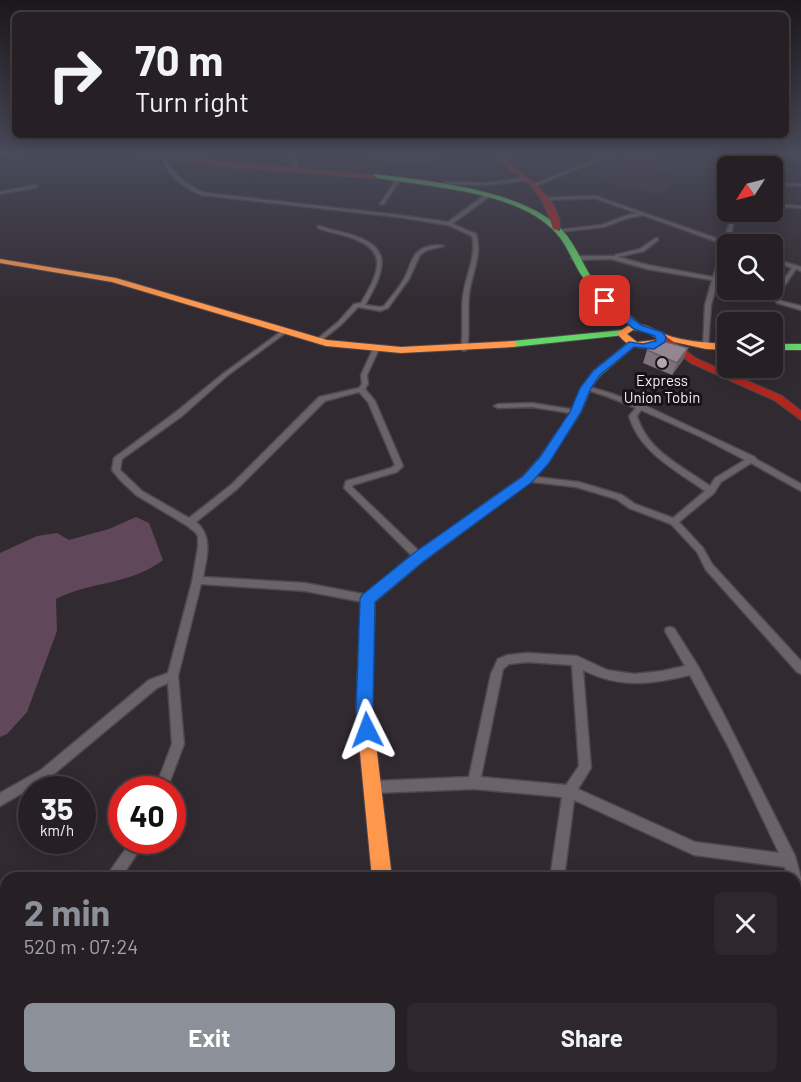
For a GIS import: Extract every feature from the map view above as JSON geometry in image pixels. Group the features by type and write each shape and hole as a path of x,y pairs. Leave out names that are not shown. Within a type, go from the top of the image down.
{"street":[{"path":"306,204 449,224 465,230 476,238 477,249 466,296 468,328 464,349"},
{"path":"449,224 475,204"},
{"path":"514,204 558,230 601,226 636,214 650,216"},
{"path":"548,204 558,230 574,258 605,301 637,327"},
{"path":"616,204 717,240"},
{"path":"783,206 801,207"},
{"path":"318,341 340,323 356,305 363,304 382,264 381,256 358,239 320,227"},
{"path":"574,258 611,257 642,250 656,239"},
{"path":"356,305 380,309 386,307 409,274 416,256 429,247 441,246"},
{"path":"611,257 647,267 715,279"},
{"path":"0,261 113,280 318,341 375,351 464,349 622,333 627,328 637,327 651,330 694,361 801,407"},
{"path":"783,263 798,268 774,297 779,302 801,308"},
{"path":"706,346 708,305 717,273"},
{"path":"166,776 178,744 173,676 204,546 202,534 190,522 153,503 122,479 116,470 118,458 179,414 226,374 285,331"},
{"path":"622,333 624,339 632,344 654,346 660,342 661,337"},
{"path":"661,337 717,346"},
{"path":"381,872 364,711 368,599 419,557 527,479 544,460 576,412 586,388 597,373 632,344"},
{"path":"783,347 801,347"},
{"path":"190,522 234,487 322,399 361,389 365,384 364,375 375,351"},
{"path":"586,388 612,394 698,432 752,459 801,488"},
{"path":"361,389 371,401 399,466 394,470 355,480 349,483 348,488 419,557"},
{"path":"778,398 801,417"},
{"path":"498,406 532,405 576,412"},
{"path":"640,407 633,416 638,433 656,451 711,491"},
{"path":"674,522 711,491 718,480 752,459"},
{"path":"527,479 576,484 619,497 632,506 674,522 700,550 709,567 801,669"},
{"path":"197,580 305,587 368,599"},
{"path":"670,631 694,669 740,756 790,861 793,872"},
{"path":"474,783 500,663 508,658 577,661 596,672 632,681 694,669"},
{"path":"559,872 569,792 585,768 577,661"},
{"path":"0,800 45,774 153,684 173,676"},
{"path":"374,787 474,783 569,792 694,848 790,861"},
{"path":"116,872 130,854"}],"shaded area":[{"path":"136,517 149,523 163,560 138,574 69,593 56,599 57,631 27,712 7,734 0,737 0,553 37,536 57,533 69,540 109,529"}],"building":[{"path":"656,339 688,348 677,363 647,350"}],"traffic: fast":[{"path":"515,204 541,217 557,229 597,290 637,327"},
{"path":"513,344 622,333"},
{"path":"476,516 527,479 544,460 576,412 586,388 597,373 632,344"},
{"path":"783,347 801,347"}],"traffic: slow":[{"path":"0,261 113,280 326,343 401,350 513,344"},
{"path":"631,327 648,328 661,337 660,342 644,346 629,342 622,333 631,327"},
{"path":"665,337 717,346"},
{"path":"381,872 364,711 368,599 419,557 476,516"}],"traffic: jam":[{"path":"548,204 557,229"},
{"path":"661,337 694,361 778,398 801,417"}],"place":[{"name":"Express Union Tobin","path":"662,363"}],"route":[{"path":"367,730 364,711 368,599 419,557 527,479 544,460 576,412 586,388 597,373 632,344 643,347 654,346 660,342 661,337 658,334 637,327 605,301"}]}
